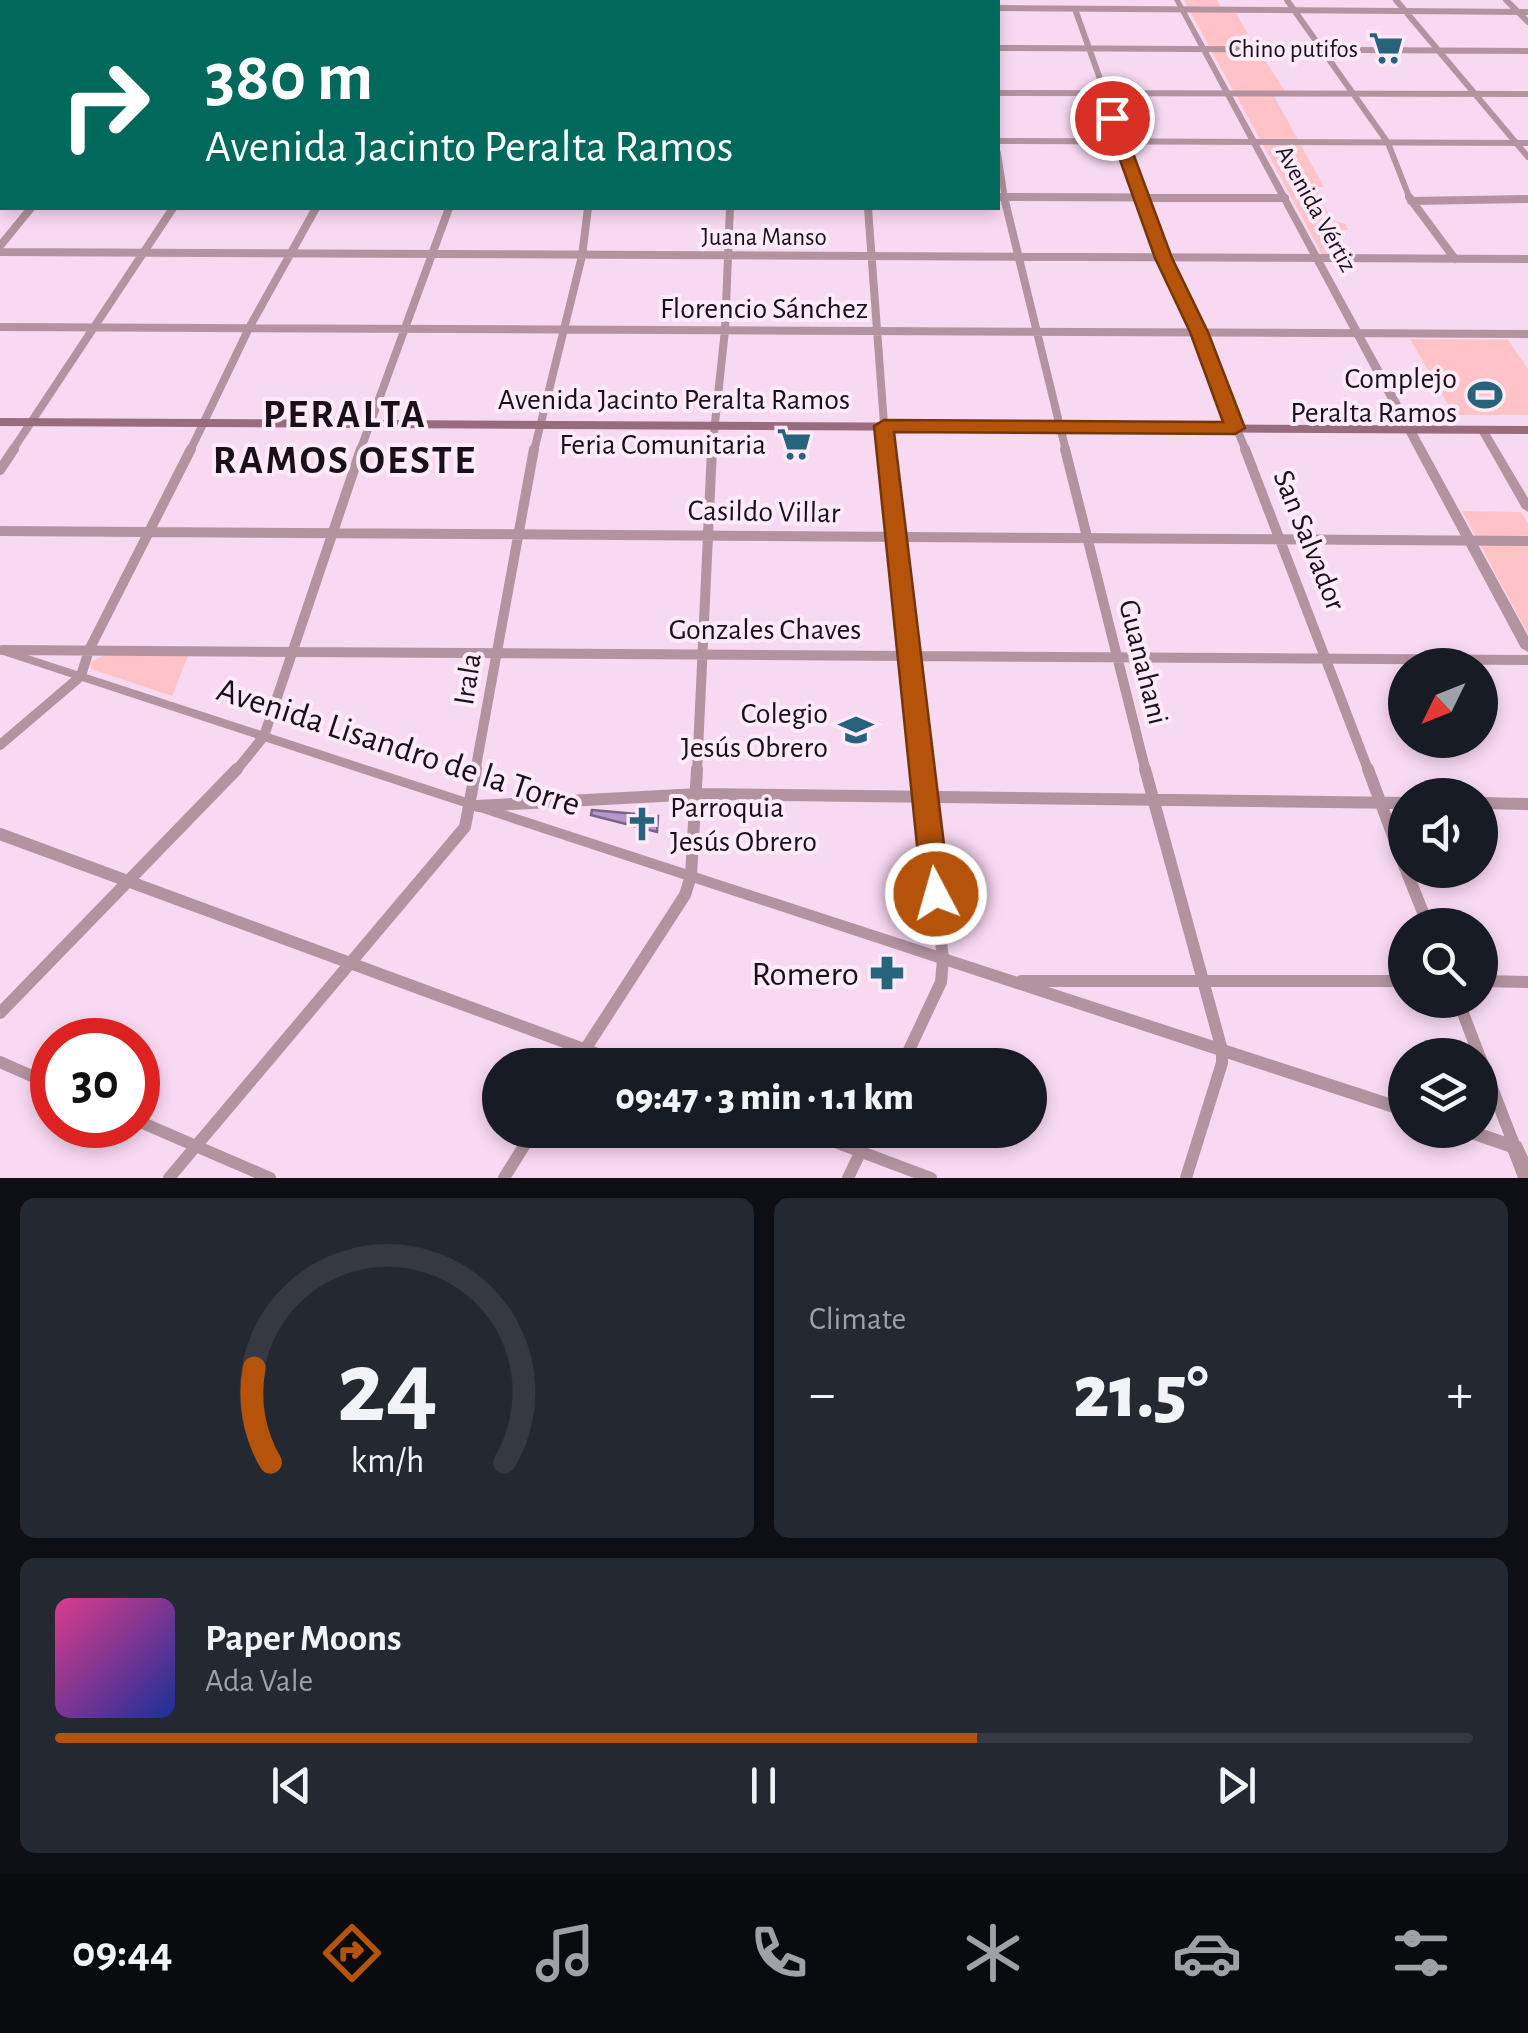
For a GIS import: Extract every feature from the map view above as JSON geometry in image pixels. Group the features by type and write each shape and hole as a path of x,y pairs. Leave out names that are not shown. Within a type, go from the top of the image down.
{"main road":[{"name":"Avenida Jacinto Peralta Ramos","path":"0,422 1528,430"}],"street":[{"path":"1160,0 1182,10"},
{"name":"Avenida Vértiz","path":"1177,0 1528,648"},
{"path":"1222,0 1229,12"},
{"path":"1288,0 1388,143 1411,201 1455,259"},
{"path":"1396,0 1528,157"},
{"path":"1506,0 1528,22"},
{"path":"1000,8 1044,4 1075,9 1229,12 1528,12"},
{"name":"San Salvador","path":"1075,9 1164,258 1199,332 1282,540 1388,824"},
{"path":"1000,48 1528,50"},
{"path":"1000,93 1528,94"},
{"path":"1000,142 1528,143"},
{"path":"1001,197 1286,198"},
{"name":"Guanahani","path":"1001,197 1040,331 1116,657 1200,981 1222,1050"},
{"path":"1411,201 1528,200"},
{"path":"0,249 29,210"},
{"path":"0,470 172,210"},
{"path":"0,745 81,676 89,650 151,532 248,328 315,210"},
{"path":"0,1012 253,753 264,736 448,210"},
{"name":"Irala","path":"168,1178 465,827 474,805 517,534 539,424 582,256 588,210"},
{"path":"585,1048 685,895 691,876 698,794 712,424 724,330 730,210"},
{"path":"868,210 884,426 943,959 942,982 910,1048"},
{"name":"Juana Manso","path":"0,249 582,256 1528,259"},
{"name":"Florencio Sánchez","path":"0,326 1528,334"},
{"path":"1482,430 1528,508"},
{"name":"Casildo Villar","path":"0,531 1528,541"},
{"name":"Gonzales Chaves","path":"1,650 1528,660"},
{"name":"Avenida Lisandro de la Torre","path":"1,650 1388,1104"},
{"path":"474,805 698,794 1388,802"},
{"path":"1498,804 1528,804"},
{"path":"0,834 579,1048"},
{"path":"1012,981 1388,981"},
{"path":"1498,982 1528,982"},
{"path":"1186,1178 1222,1063 1222,1050"},
{"path":"0,1062 30,1075"},
{"path":"1498,1103 1528,1178"},
{"path":"160,1130 270,1178"},
{"path":"1498,1141 1515,1147"},
{"path":"504,1178 523,1148"},
{"path":"850,1148 931,1178"},
{"path":"848,1178 862,1148"}],"shaded area":[{"path":"1184,0 1217,0 1225,13 1236,13 1256,49 1210,48"},
{"path":"1212,52 1260,52 1286,93 1234,92"},
{"path":"1236,95 1274,96 1324,187 1315,187 1332,220 1345,224 1349,230 1324,230 1334,250 1353,250 1357,257 1323,256"},
{"name":"Complejo Peralta Ramos","path":"1410,339 1508,340 1528,369 1528,415 1454,415"},
{"path":"1462,511 1521,512 1528,523 1528,634"},
{"path":"104,655 188,656 172,696 91,669 91,662"}],"building":[{"name":"Parroquia Jesús Obrero","path":"592,810 658,816 657,832 591,815"}],"place":[{"name":"Chino putifos","path":"1386,48"},
{"name":"Complejo Peralta Ramos","path":"1485,395"},
{"name":"Feria Comunitaria","path":"794,444"},
{"name":"Colegio Jesús Obrero","path":"856,730"},
{"name":"Parroquia Jesús Obrero","path":"642,824"},
{"name":"Romero","path":"887,973"}],"district":[{"name":"PERALTA RAMOS OESTE","path":"345,436"}],"route":[{"path":"936,894 884,426 1235,428 1199,332 1164,258 1112,118"}]}
